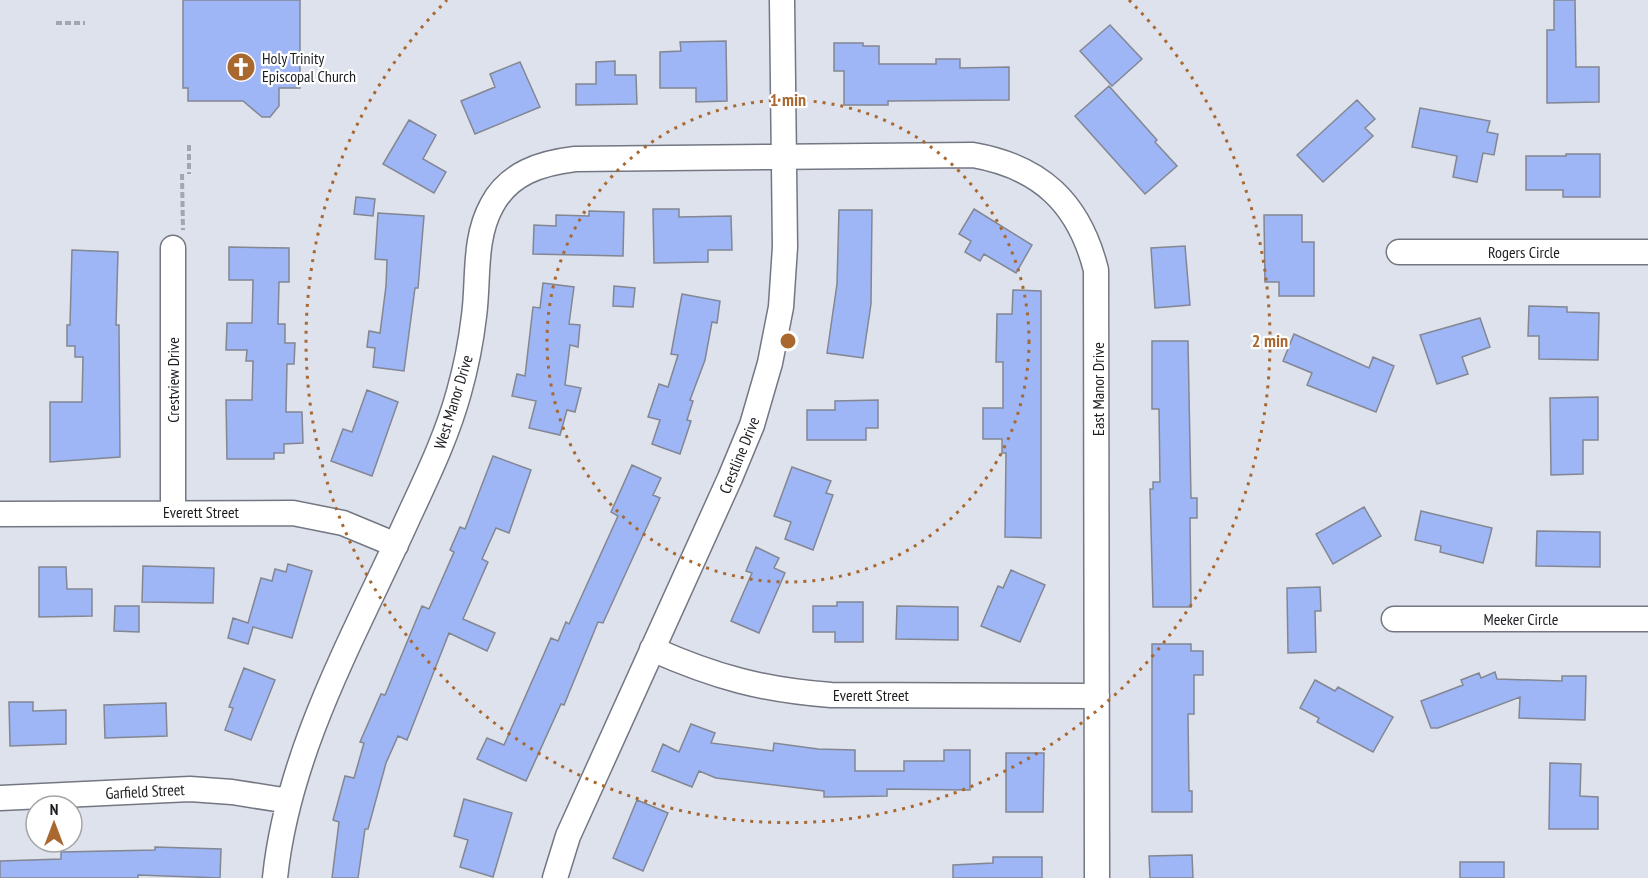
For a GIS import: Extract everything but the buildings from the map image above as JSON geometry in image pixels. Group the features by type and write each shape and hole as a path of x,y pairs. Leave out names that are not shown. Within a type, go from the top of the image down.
{"street":[{"name":"Crestline Drive","path":"555,878 567,836 730,478 752,425 770,363 781,307 784,247 782,0"},
{"name":"East Manor Drive","path":"784,156 973,155 998,159 1021,168 1042,181 1061,198 1076,218 1090,245 1098,288 1097,878"},
{"name":"West Manor Drive","path":"275,878 289,801 313,726 432,466 459,393 475,314 482,230 492,204 503,189 518,176 540,164 575,159 784,156"},
{"name":"Crestview Drive","path":"173,512 178,241"},
{"name":"Rogers Circle","path":"1399,252 1648,252"},
{"name":"Everett Street","path":"0,514 273,512 310,515 352,526 396,545"},
{"name":"Meeker Circle","path":"1394,620 1648,620"},
{"name":"Everett Street","path":"652,649 699,670 746,684 788,692 843,696 1097,696"},
{"name":"Garfield Street","path":"0,798 190,789 232,792 289,801"}],"path":[{"path":"56,23 86,23"},
{"path":"189,145 189,174"},
{"path":"178,241 182,174"}],"place":[{"name":"Holy Trinity Episcopal Church","path":"241,67"}]}
